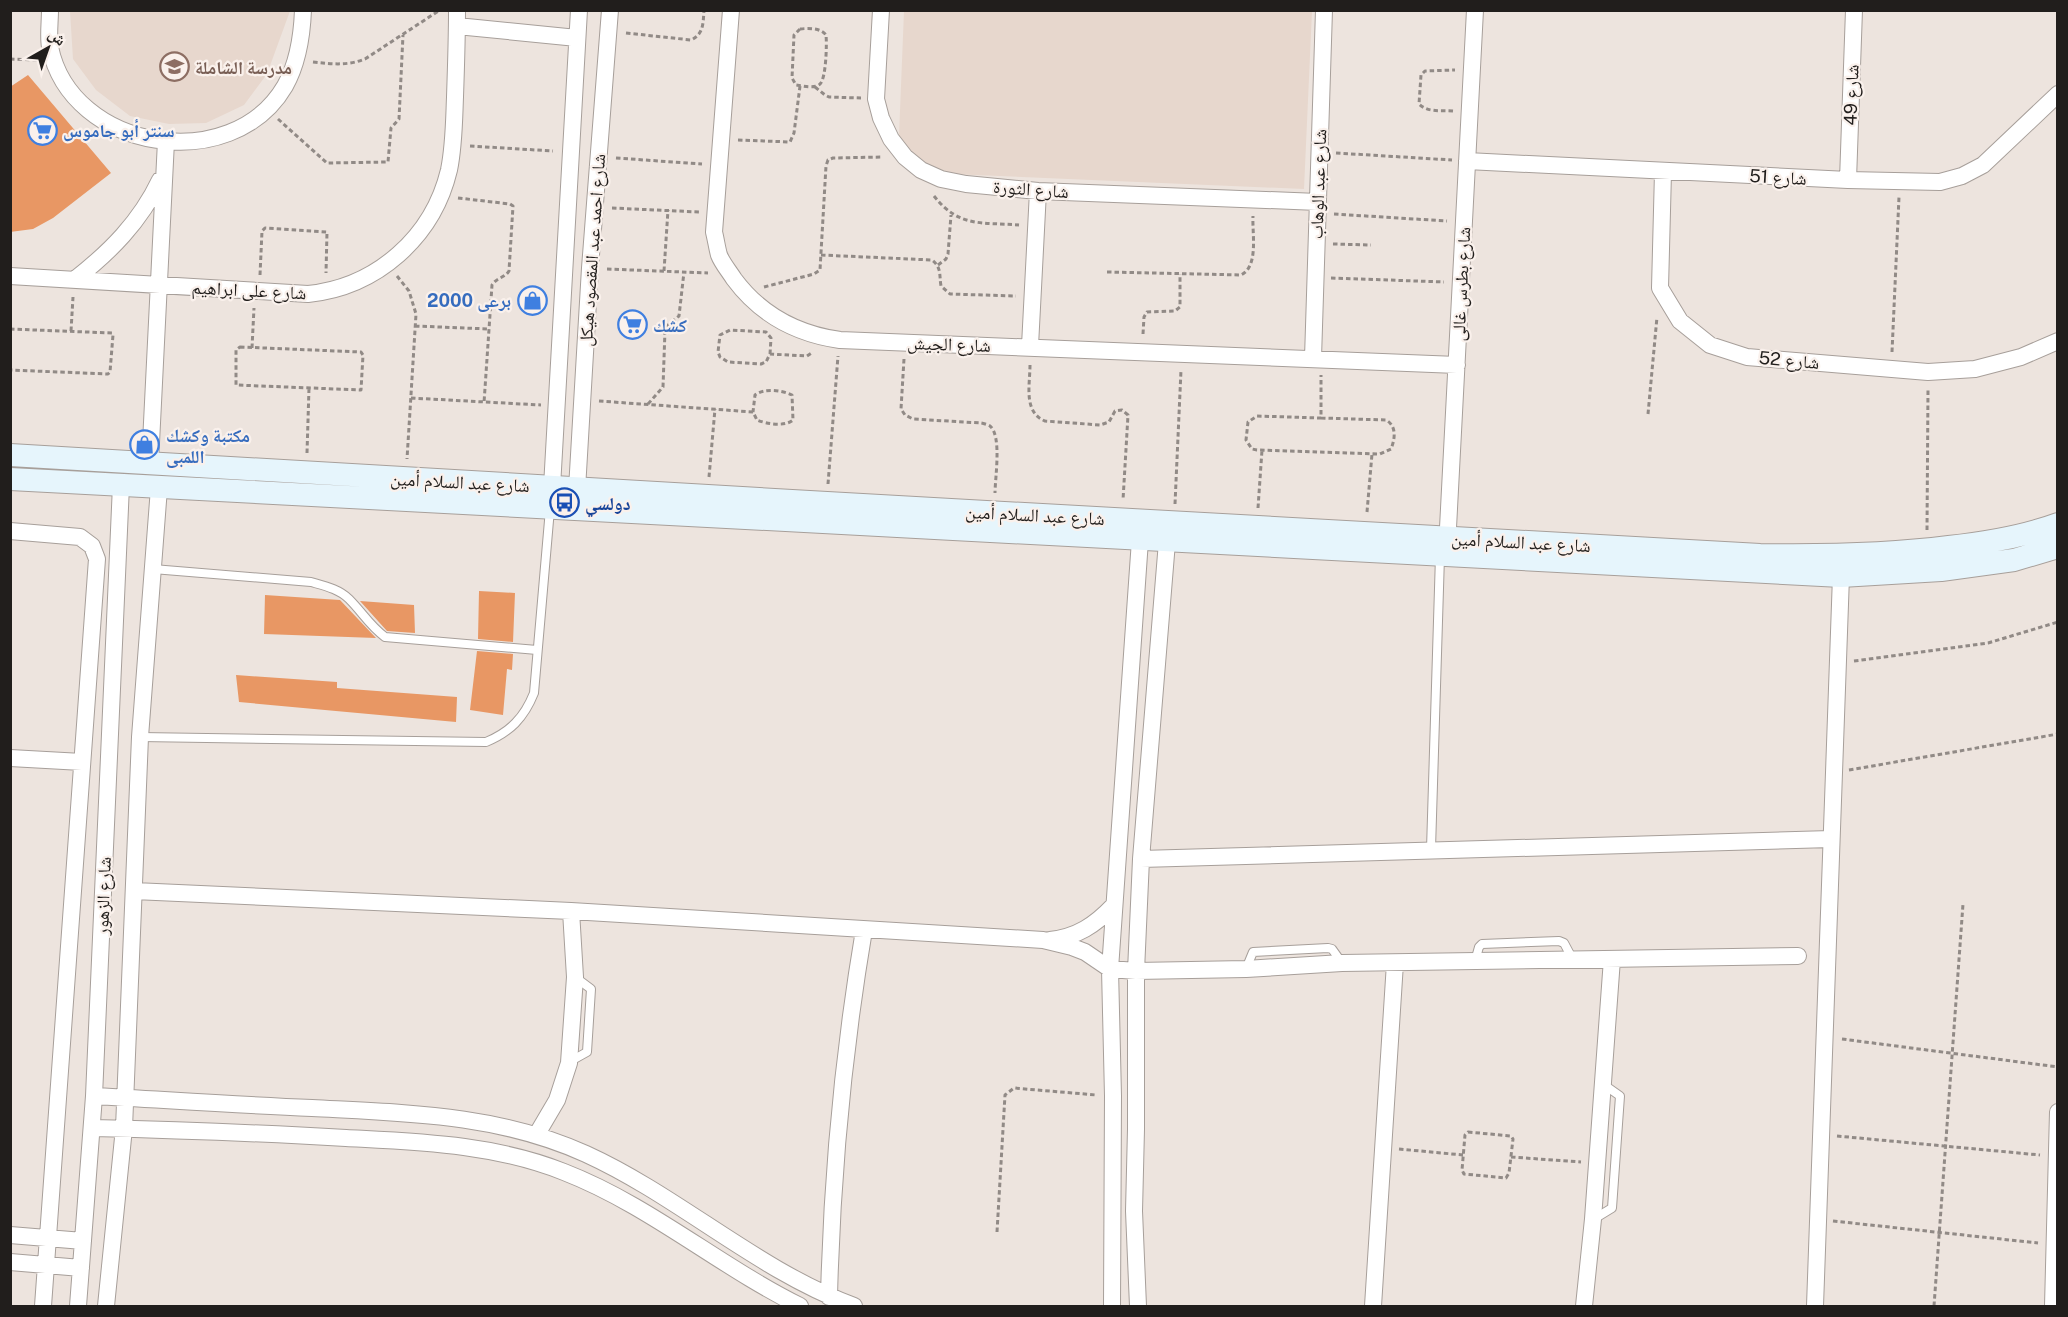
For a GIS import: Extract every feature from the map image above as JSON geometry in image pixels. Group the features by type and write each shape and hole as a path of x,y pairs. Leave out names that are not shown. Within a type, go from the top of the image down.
{"street":[{"path":"50,10 49,45 54,61 67,86 85,108 108,124 134,136 166,141 190,141 218,137 244,126 267,109 284,86 296,61 303,10"},
{"name":"شارع احمد عبد المقصود هيكل","path":"551,498 579,10"},
{"name":"شارع احمد عبد المقصود هيكل","path":"576,500 590,268 610,10"},
{"name":"شارع الجيش","path":"730,10 714,232 719,256 744,292 760,307 797,330 840,340 1457,365"},
{"name":"شارع الثورة","path":"881,10 876,99 881,118 891,139 905,157 921,170 941,179 966,184 1038,191 1253,199 1318,207"},
{"name":"شارع عبد الوهاب","path":"1317,358 1315,277 1324,10"},
{"name":"شارع بطرس غالى","path":"1445,550 1475,10"},
{"name":"شارع 49","path":"1848,180 1854,10"},
{"path":"457,18 577,38"},
{"name":"شارع على ابراهيم","path":"10,276 308,294 324,293 358,282 387,265 409,245 426,222 440,196 453,145 457,18"},
{"name":"شارع 51","path":"1467,161 1663,172 1940,182 1962,176 1983,165 2058,94"},
{"path":"150,463 166,141"},
{"path":"1660,288 1663,172"},
{"path":"74,280 105,255 132,226 163,174"},
{"path":"1030,346 1038,191"},
{"name":"شارع 52","path":"1660,288 1680,321 1710,345 1747,357 1928,372 1975,369 2021,357 2058,341"},
{"name":"شارع عبد السلام أمين","path":"10,455 406,479 551,498 1140,540 1170,532 1257,527 1366,533 1445,550 1840,556 1927,550 1993,542 2058,524"},
{"name":"شارع عبد السلام أمين","path":"10,479 159,488 551,498"},
{"name":"شارع الزهور","path":"78,1306 94,1096 121,485"},
{"name":"شارع الزهور","path":"106,1306 124,1128 141,737 159,488"},
{"name":"شارع عبد السلام أمين","path":"576,500 708,496 1122,520 1170,532 1841,576 1972,566 2014,560 2058,547"},
{"path":"10,531 80,537 95,552 97,559 43,1306"},
{"path":"1138,1306 1134,1211 1136,971 1141,859 1170,532"},
{"path":"1112,1306 1113,1096 1110,969 1140,540"},
{"path":"1815,1306 1841,576"},
{"path":"10,758 82,762"},
{"path":"1141,859 1831,839"},
{"path":"134,891 572,912 1043,940 1064,939 1083,932 1100,921 1113,906"},
{"path":"537,1134 556,1100 569,1062 575,977 572,912"},
{"path":"829,1297 832,1195 838,1113 864,930"},
{"path":"1043,940 1085,952 1110,969 1136,971 1246,969 1342,963 1797,956"},
{"path":"1584,1306 1593,1219 1612,959"},
{"path":"1372,1306 1395,963"},
{"path":"94,1096 392,1113 483,1121 537,1134 586,1154 619,1171 800,1283 854,1306"},
{"path":"2053,1306 2058,1112"},
{"path":"92,1128 242,1132 382,1140 476,1147 522,1157 606,1190 800,1306"},
{"path":"10,1235 83,1241"},
{"path":"10,1262 81,1268"}],"lane":[{"path":"141,737 486,742 499,737 521,719 534,693 551,498"},
{"path":"1431,849 1445,550"},
{"path":"153,569 311,582 331,587 348,598 372,627 385,637 537,650"},
{"path":"1593,1219 1610,1212 1612,1208 1620,1096 1603,1083"}],"path":[{"path":"296,61 353,64 365,59 440,10"},
{"path":"609,32 691,40 703,29 704,10"},
{"path":"804,28 823,31 826,35 824,78 815,87 800,86 793,82 792,78 794,35 804,28"},
{"path":"267,109 327,163 388,162 391,128 399,119 402,35"},
{"path":"10,59 54,61"},
{"path":"1470,111 1430,110 1419,104 1421,75 1425,71 1472,71"},
{"path":"721,139 790,142 794,133 800,86"},
{"path":"815,87 829,97 876,99"},
{"path":"453,145 571,152"},
{"path":"1319,151 1467,161"},
{"path":"599,157 719,165"},
{"path":"744,292 817,273 821,266 828,160 833,158 905,157"},
{"path":"921,170 933,196 951,215 965,221 1036,226"},
{"path":"1891,369 1900,182"},
{"path":"440,196 513,206 509,271 492,285 484,402"},
{"path":"1107,272 1241,275 1247,272 1252,264 1253,199"},
{"path":"595,207 716,213"},
{"path":"1318,207 1464,222"},
{"path":"664,271 668,210"},
{"path":"938,265 946,259 948,254 951,215"},
{"path":"252,348 262,231 265,228 327,232 324,293"},
{"path":"1316,243 1371,245"},
{"path":"821,255 932,260 940,270 941,286 950,294 1032,297"},
{"path":"387,265 409,291 414,302 415,326 406,479"},
{"path":"590,268 731,274"},
{"path":"647,404 663,387 665,330 679,316 681,310 684,272"},
{"path":"1143,351 1144,315 1150,311 1175,311 1180,307 1180,274"},
{"path":"1315,277 1461,283"},
{"path":"71,331 74,280"},
{"path":"1648,414 1660,288"},
{"path":"415,326 489,329"},
{"path":"10,329 112,333 110,373 10,370"},
{"path":"730,330 766,332 771,338 770,354 766,362 761,364 728,362 720,357 718,352 720,335 730,330"},
{"path":"770,354 810,355 813,352 814,335"},
{"path":"827,503 840,340"},
{"path":"906,343 901,409 905,415 914,419 981,423 990,426 994,433 997,441 994,513"},
{"path":"1030,346 1029,400 1032,411 1038,418 1045,421 1100,425 1110,422 1115,411 1122,410 1128,415 1122,520"},
{"path":"240,347 360,351 363,353 360,391 309,388 236,385 236,350 240,347"},
{"path":"1170,532 1182,353"},
{"path":"1317,358 1321,418"},
{"path":"1927,550 1928,372"},
{"path":"306,472 309,388"},
{"path":"761,391 786,392 794,399 793,420 788,424 757,420 753,412 755,396 761,391"},
{"path":"411,398 556,406"},
{"path":"582,400 753,412"},
{"path":"708,496 716,409"},
{"path":"1257,416 1321,418 1386,420 1390,422 1394,433 1391,449 1386,453 1372,454 1262,450 1252,449 1246,440 1248,422 1257,416"},
{"path":"1257,527 1262,450"},
{"path":"1366,533 1372,454"},
{"path":"1837,663 1988,644 2058,622"},
{"path":"1834,773 2058,734"},
{"path":"1934,1306 1963,904"},
{"path":"1825,1037 2058,1066"},
{"path":"998,1232 1005,1095 1014,1088 1113,1096"},
{"path":"1470,1131 1511,1136 1513,1139 1509,1173 1504,1179 1466,1175 1462,1170 1463,1155 1465,1135 1470,1131"},
{"path":"1822,1135 2056,1157"},
{"path":"1383,1148 1463,1155"},
{"path":"1511,1157 1597,1163"},
{"path":"1819,1219 2055,1245"}],"shaded area":[{"name":"مدرسة الشاملة","path":"70,11 290,11 267,74 244,105 206,123 169,124 130,116 96,90 73,59"},
{"path":"904,11 1312,11 1304,189 951,174 922,165 899,136"}],"building":[{"name":"سنتر أبو جاموس","path":"28,75 111,173 53,218 33,229 10,232 10,87"},
{"path":"479,591 515,593 513,642 478,639"},
{"path":"265,595 340,600 376,638 264,634"},
{"path":"360,601 414,605 415,633 387,631"},
{"path":"477,651 513,654 512,670 507,669 503,715 470,710"},
{"path":"236,675 337,682 337,688 457,697 456,722 239,702"}],"place":[{"name":"مدرسة الشاملة","path":"174,67"},
{"name":"سنتر أبو جاموس","path":"42,130"},
{"name":"برعى 2000","path":"532,300"},
{"name":"كشك","path":"632,325"},
{"name":"مكتبة وكشك اللمبى","path":"145,445"},
{"name":"دولسي","path":"564,503"}]}
